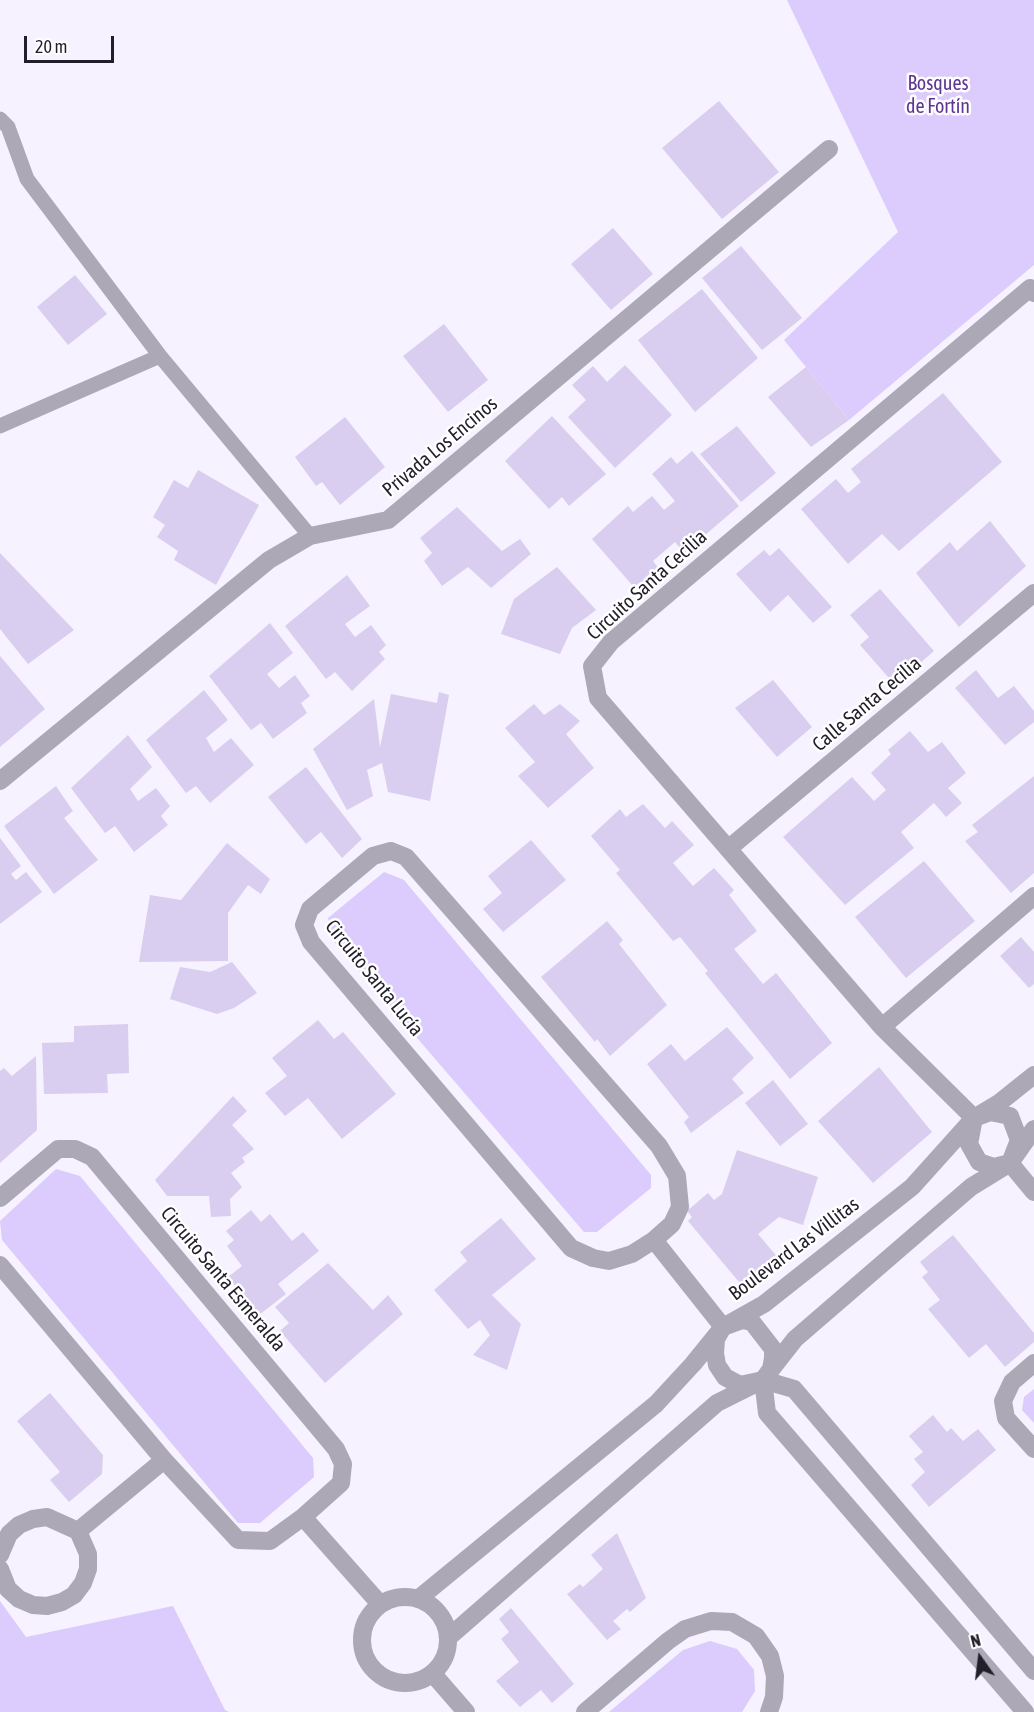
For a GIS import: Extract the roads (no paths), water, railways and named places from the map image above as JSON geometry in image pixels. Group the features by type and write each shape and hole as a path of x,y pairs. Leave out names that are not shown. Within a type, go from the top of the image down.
{"street":[{"name":"Privada Los Encinos","path":"0,781 269,561 310,536 388,520 829,148"},
{"name":"Circuito Santa Cecilia","path":"974,1118 882,1027 598,698 592,666 611,642 1030,288 1034,293"},
{"name":"Calle Santa Cecilia","path":"728,849 1034,593"},
{"name":"Circuito Santa Lucía","path":"391,851 406,857 659,1146 677,1176 680,1207 672,1224 654,1240 632,1254 609,1261 593,1258 571,1248 311,942 304,925 310,909 373,856 391,851"},
{"path":"882,1027 1034,896"},
{"name":"Boulevard Las Villitas","path":"418,1599 656,1404 723,1327 765,1304 912,1187 974,1118 999,1103 1034,1075"},
{"path":"990,1112 1011,1116 1019,1140 1010,1163 994,1167 985,1166 974,1157 969,1144 974,1118 990,1112"},
{"path":"449,1637 717,1403 763,1380 795,1339 971,1187 1010,1163 1034,1130"},
{"name":"Circuito Santa Esmeralda","path":"0,1198 58,1149 75,1149 92,1157 336,1449 343,1464 340,1484 303,1517 270,1541 238,1540 164,1460 0,1265"},
{"path":"1010,1163 1034,1192"},
{"path":"654,1240 723,1327"},
{"path":"1025,1712 767,1413 763,1380 771,1369 774,1358 773,1349 767,1341 752,1322 742,1320 723,1327 716,1338 715,1353 717,1365 724,1377 740,1385 763,1380 794,1389 1034,1671"},
{"path":"1034,1363 1012,1382 1003,1401 1006,1418 1034,1449"},
{"path":"78,1531 164,1460"},
{"path":"0,1555 9,1534 19,1524 47,1517 78,1531 88,1554 88,1569 83,1583 74,1595 62,1602 47,1606 33,1605 19,1599 8,1589 0,1569"},
{"path":"303,1517 380,1604"},
{"path":"398,1598 418,1599 439,1612 449,1637 448,1651 442,1664 433,1674 420,1682 405,1684 390,1681 377,1674 368,1662 362,1648 362,1633 368,1616 380,1604 398,1598"},
{"path":"585,1712 668,1641 685,1629 711,1621 732,1622 756,1636 770,1656 775,1676 774,1697 770,1712"},
{"path":"433,1674 466,1712"}],"lane":[{"path":"0,119 8,127 27,179 160,356 310,536"},
{"path":"0,426 160,356"}],"park label":[{"name":"Bosques de Fortín","path":"938,96"}]}
